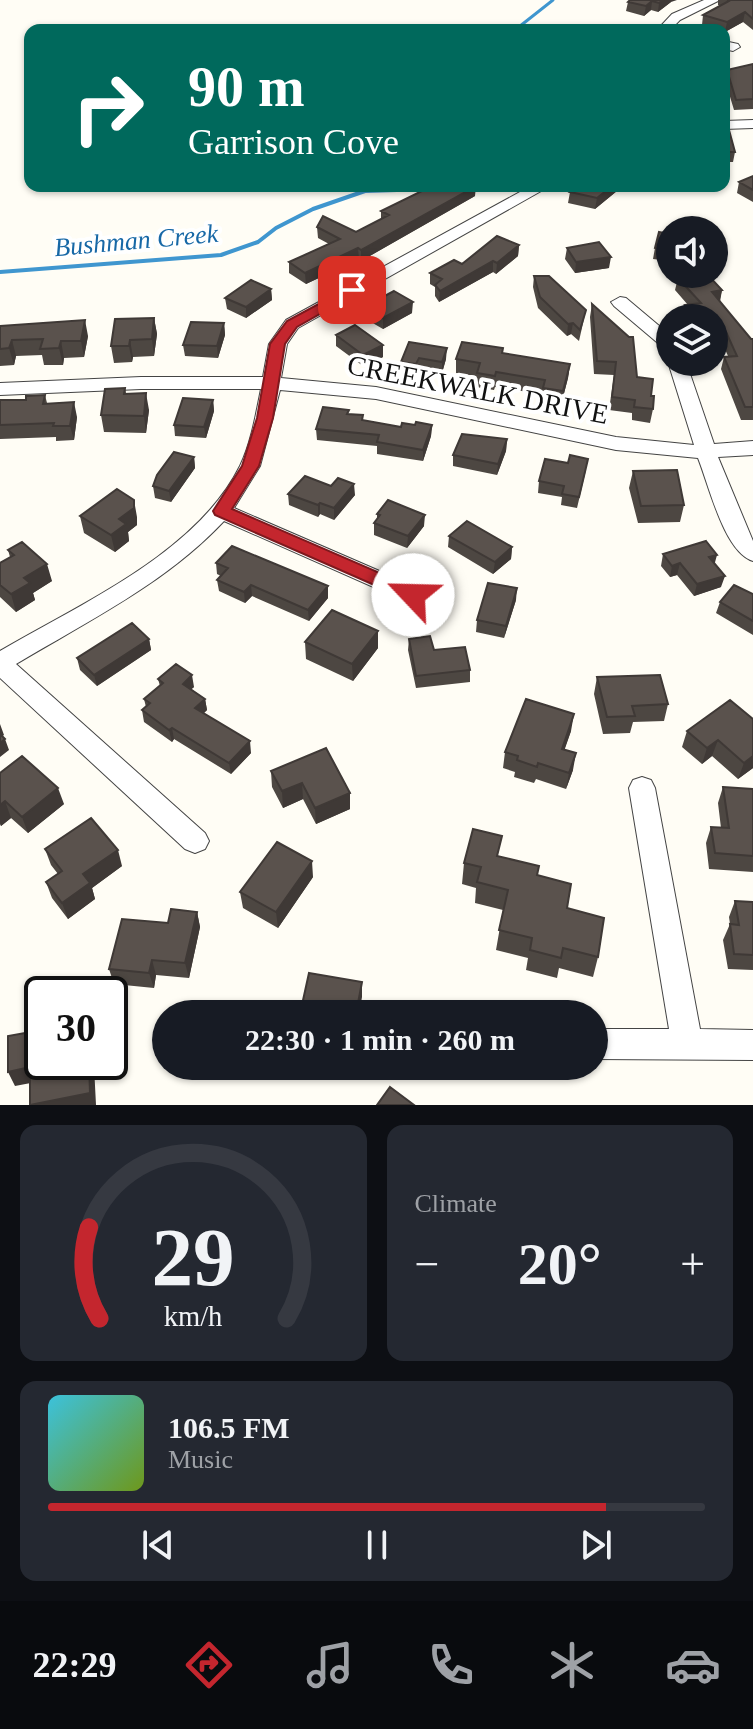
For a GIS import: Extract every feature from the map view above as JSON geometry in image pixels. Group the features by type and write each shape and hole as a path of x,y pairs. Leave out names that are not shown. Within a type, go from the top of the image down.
{"street":[{"path":"669,24 676,17 714,0"},
{"path":"730,125 753,124"},
{"path":"195,841 0,663 149,574 195,538 221,511 250,466 265,418 278,344 292,324 531,192"},
{"path":"620,302 656,333"},
{"path":"682,376 706,452 742,544 753,553"},
{"name":"CREEKWALK DRIVE","path":"0,389 149,382 269,385 376,393 651,450 706,452 753,448"},
{"path":"221,511 413,595"},
{"path":"642,788 687,1045"},
{"path":"608,1044 753,1045"}],"building":[{"path":"663,0 659,3 652,1 646,6 628,2"},
{"path":"728,0 753,0 753,19 745,12 727,22 703,15"},
{"path":"753,64 753,99 736,100 730,69"},
{"path":"730,134 735,152 730,152"},
{"path":"753,176 753,190 739,182"},
{"path":"420,192 465,192 361,250 358,248 305,273 289,262 340,239 317,227 323,216 356,232 389,215 381,211"},
{"path":"570,192 604,192 597,198"},
{"path":"497,236 519,245 497,263 493,261 440,291 435,285 442,279 430,273 454,260 462,264"},
{"path":"599,242 611,257 576,262 567,248"},
{"path":"534,276 549,276 586,310 580,330 573,323 568,324 540,297"},
{"path":"251,280 271,289 246,307 225,298"},
{"path":"687,288 722,290 712,292 722,304 693,304 701,303"},
{"path":"394,291 413,302 383,318 364,307"},
{"path":"592,304 629,337 633,337 637,377 653,379 653,409 634,407 635,400 612,397 616,362 597,361"},
{"path":"728,311 753,339 753,407 745,407 728,367 728,357 737,356 728,336"},
{"path":"154,318 152,339 130,340 129,346 111,346 115,319"},
{"path":"85,320 81,341 61,341 59,348 40,349 43,339 12,340 9,348 0,349 0,326"},
{"path":"191,322 224,323 217,346 183,345"},
{"path":"355,325 383,345 363,355 336,335"},
{"path":"409,342 447,348 442,362 419,358 416,364 401,362"},
{"path":"462,342 503,348 502,353 570,364 563,391 543,388 545,380 496,372 495,376 477,373 480,363 456,359"},
{"path":"125,388 124,394 146,393 144,416 101,415 105,389"},
{"path":"45,395 43,404 74,402 70,426 53,426 54,423 0,425 0,400 26,400 26,396"},
{"path":"183,398 213,400 204,427 174,425"},
{"path":"323,407 349,410 347,414 363,415 362,420 401,427 402,423 415,425 416,422 432,425 423,450 377,442 379,435 316,429"},
{"path":"462,434 507,439 498,464 453,455"},
{"path":"174,452 194,457 169,491 153,486 157,475"},
{"path":"570,455 588,459 579,497 562,494 564,486 539,481 545,459 568,463"},
{"path":"677,470 684,505 641,506 633,471"},
{"path":"305,476 331,486 338,478 354,484 334,508 288,494"},
{"path":"117,489 134,500 134,508 119,519 126,524 111,535 80,516"},
{"path":"388,500 425,515 408,536 374,523"},
{"path":"467,521 512,547 495,562 449,536"},
{"path":"706,541 717,555 709,557 725,576 697,584 680,563 672,566 663,554"},
{"path":"22,542 47,564 24,578 30,583 11,594 0,585 0,563 14,555 8,550"},
{"path":"232,546 328,586 308,610 251,585 244,592 217,580 228,568 216,563"},
{"path":"488,583 517,588 506,626 477,620"},
{"path":"734,585 753,594 753,621 720,602"},
{"path":"332,610 378,631 352,664 305,642"},
{"path":"132,623 149,639 94,675 77,658"},
{"path":"430,636 434,650 465,647 470,670 416,676 409,639"},
{"path":"176,664 192,675 183,684 205,699 195,708 250,741 229,763 172,728 169,730 142,710 150,703 144,699 163,683 158,679"},
{"path":"660,675 668,704 632,706 635,716 607,717 597,677"},
{"path":"526,699 574,714 562,749 576,753 569,773 538,763 537,767 505,752"},
{"path":"730,700 753,719 753,756 744,763 718,740 707,748 687,731"},
{"path":"326,748 350,793 315,808 302,783 282,791 271,771"},
{"path":"22,756 58,788 22,817 5,801 0,805 0,773"},
{"path":"723,787 753,789 753,856 715,853 711,827 729,828"},
{"path":"91,818 118,850 83,874 90,883 62,903 46,882 62,871 45,849"},
{"path":"473,829 502,836 497,856 539,866 537,875 571,884 567,908 604,918 598,957 563,948 561,958 530,950 532,938 499,930 508,890 477,882 481,867 464,863"},
{"path":"277,842 312,861 276,912 240,892"},
{"path":"735,901 753,902 753,955 734,954 730,924 739,925"},
{"path":"171,909 197,912 185,963 152,960 149,973 109,969 122,919 168,923"},
{"path":"309,973 362,982 359,1000 303,1000"},
{"path":"24,1033 24,1068 8,1072 8,1036"},
{"path":"30,1080 90,1080 90,1093 30,1105"},
{"path":"390,1087 414,1105 377,1105"}],"waterway":[{"name":"Bushman Creek","path":"523,24 553,0"},
{"name":"Bushman Creek","path":"0,272 221,255 258,242 276,228 313,209 362,192"}],"route":[{"path":"352,290 292,324 278,344 265,418 250,466 221,511 413,595"}]}
